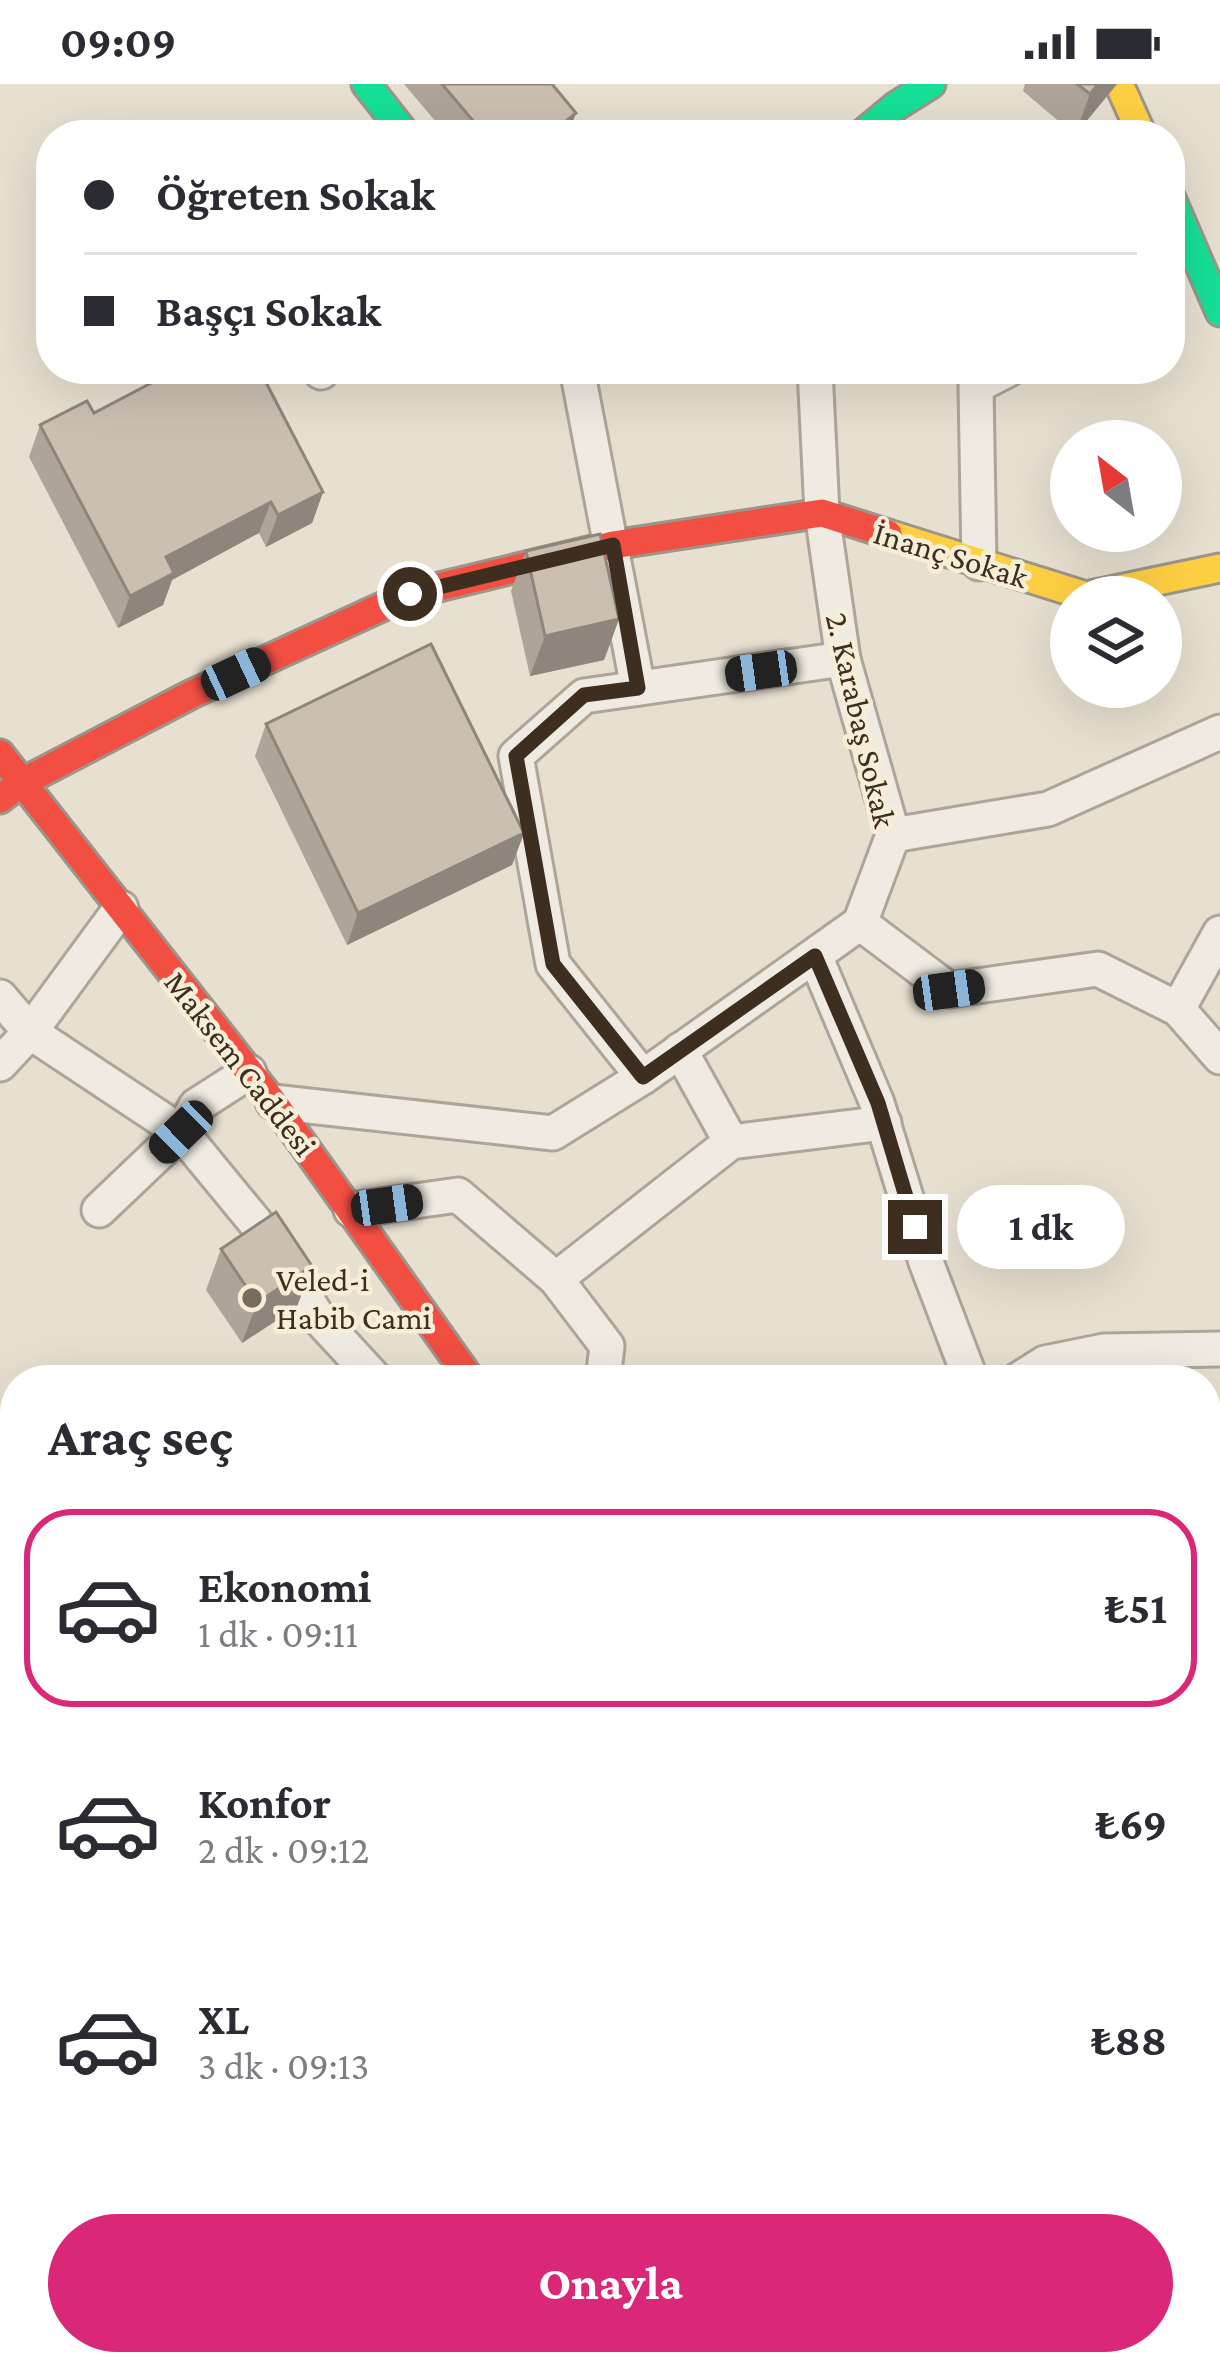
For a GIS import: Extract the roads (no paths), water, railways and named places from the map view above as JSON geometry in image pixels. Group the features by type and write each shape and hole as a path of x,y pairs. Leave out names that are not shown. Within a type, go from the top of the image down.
{"street":[{"path":"366,84 394,120"},
{"path":"905,120 931,84"},
{"path":"1119,84 1135,120"},
{"path":"1185,227 1217,294"},
{"path":"581,384 638,688"},
{"name":"2. Karabaş Sokak","path":"816,384 822,514 843,659 893,835 860,922"},
{"path":"979,563 976,386 980,384"},
{"path":"11,791 192,694 410,594 613,545 822,514"},
{"name":"İnanç Sokak","path":"822,514 1086,596 1220,568"},
{"path":"643,1077 553,964 516,756 584,695 843,659"},
{"path":"893,835 1048,809 1220,731"},
{"name":"Maksem Caddesi","path":"0,754 11,791 121,908 273,1102 460,1365"},
{"path":"0,1064 30,1032 121,908"},
{"path":"273,1102 553,1133 643,1077 860,922 949,990 1098,970 1178,1009 1220,1057"},
{"path":"1178,1009 1220,933"},
{"path":"815,956 884,1123 926,1262 965,1365"},
{"path":"0,997 30,1032 181,1132 255,1222 318,1317 362,1365"},
{"path":"680,1050 730,1142"},
{"path":"100,1210 181,1132 196,1106 249,1072"},
{"path":"556,1279 730,1142 884,1123"},
{"path":"351,1210 458,1196 556,1279 607,1346 605,1365"},
{"path":"1066,1365 1104,1351 1220,1349"}],"place":[{"name":"Veled-i Habib Cami","path":"252,1298"}]}
